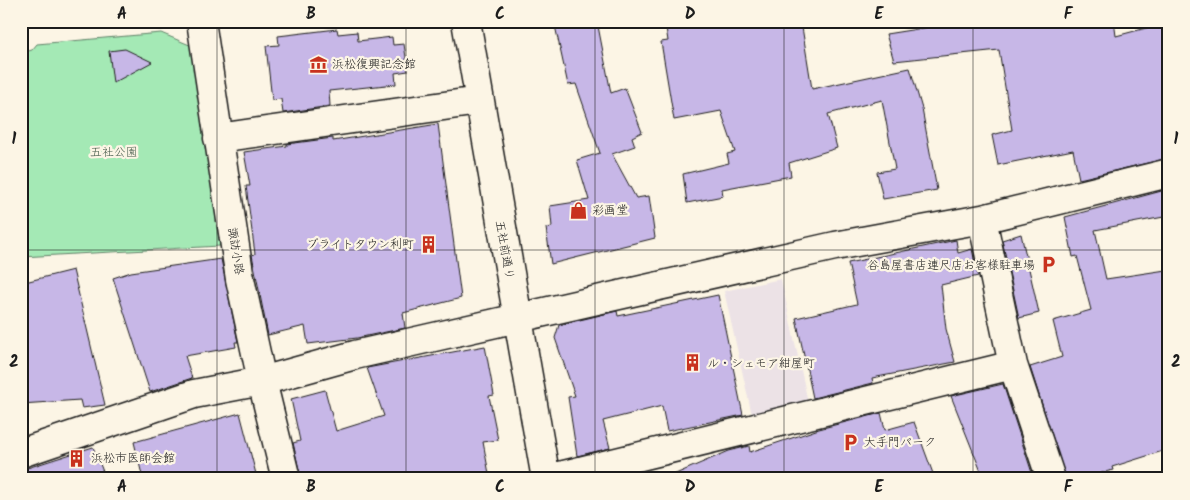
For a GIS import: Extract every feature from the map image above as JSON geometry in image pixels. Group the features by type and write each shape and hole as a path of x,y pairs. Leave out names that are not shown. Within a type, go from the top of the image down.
{"street":[{"name":"諏訪小路","path":"201,21 240,279 286,479"},
{"name":"五社前通り","path":"466,21 546,479"},
{"path":"218,138 479,102"},
{"path":"21,453 194,394 262,381 355,355 835,246 982,219 1169,173"},
{"path":"982,219 1013,364 1051,479"},
{"path":"546,479 1013,364"}],"shaded area":[{"path":"781,279 808,402 752,415 724,291"}],"green space":[{"name":"五社公園","path":"161,33 192,46 220,246 21,257 21,53 32,50 37,44"}],"building":[{"path":"554,21 597,21 611,93 625,88 642,132 632,137 635,146 612,154 636,198 649,196 655,238 551,264 546,228 552,227 550,206 589,200 577,160 600,153 576,84 568,85"},
{"path":"665,21 801,21 812,89 910,68 922,109 937,190 883,199 877,172 895,169 882,100 828,114 837,148 789,163 791,176 722,189 723,196 687,203 683,174 729,163 727,154 735,152 721,111 674,120 661,42 668,41"},
{"path":"929,21 1114,21 1116,36 1169,22 1169,158 1079,179 1073,150 998,165 992,135 1012,130 999,50 894,61 886,34 930,27"},
{"path":"337,29 338,34 357,32 358,41 392,37 393,45 404,44 408,71 395,73 396,84 329,91 330,106 283,113 281,99 272,100 266,46 279,45 278,36"},
{"path":"125,49 152,62 113,83 109,51"},
{"path":"438,124 461,298 403,313 405,328 357,338 308,344 305,326 268,335 252,255 255,254 246,186 250,186 244,152 333,138 333,141"},
{"path":"1169,189 1169,216 1095,230 1106,279 1166,270 1169,284 1169,449 1112,467 1113,470 1077,479 1066,479 1030,367 1062,357 1053,321 1091,310 1077,256 1073,257 1065,217"},
{"path":"1021,234 1039,313 1019,318 1002,240"},
{"path":"956,240 958,253 972,249 978,276 941,285 946,329 955,362 872,378 873,383 813,398 796,318 857,304 848,263"},
{"path":"221,259 238,342 235,342 236,347 185,356 192,378 150,392 113,278 131,272"},
{"path":"73,270 105,405 82,408 80,400 21,404 21,283"},
{"path":"718,295 743,415 667,431 662,406 603,421 610,448 577,456 568,397 575,396 555,338 559,325 617,311 618,316"},
{"path":"485,346 494,395 489,396 498,440 483,442 490,479 301,479 293,443 300,441 291,399 325,390 336,431 384,416 367,368"},
{"path":"1003,384 1034,479 984,479 951,396"},
{"path":"240,413 256,474 241,479 143,479 134,442"},
{"name":"大手門パーク","path":"881,413 885,430 914,422 935,479 664,479 729,451 749,446 750,452 819,429"},
{"name":"浜松市医師会館","path":"93,447 106,479 21,479 21,470"}],"place":[{"name":"浜松復興記念館","path":"318,64"},
{"name":"彩画堂","path":"578,210"},
{"name":"ブライトタウン利町","path":"428,244"},
{"name":"谷島屋書店連尺店お客様駐車場","path":"1049,265"},
{"name":"ル・シェモア紺屋町","path":"693,363"},
{"name":"大手門パーク","path":"850,442"},
{"name":"浜松市医師会館","path":"77,458"}]}
